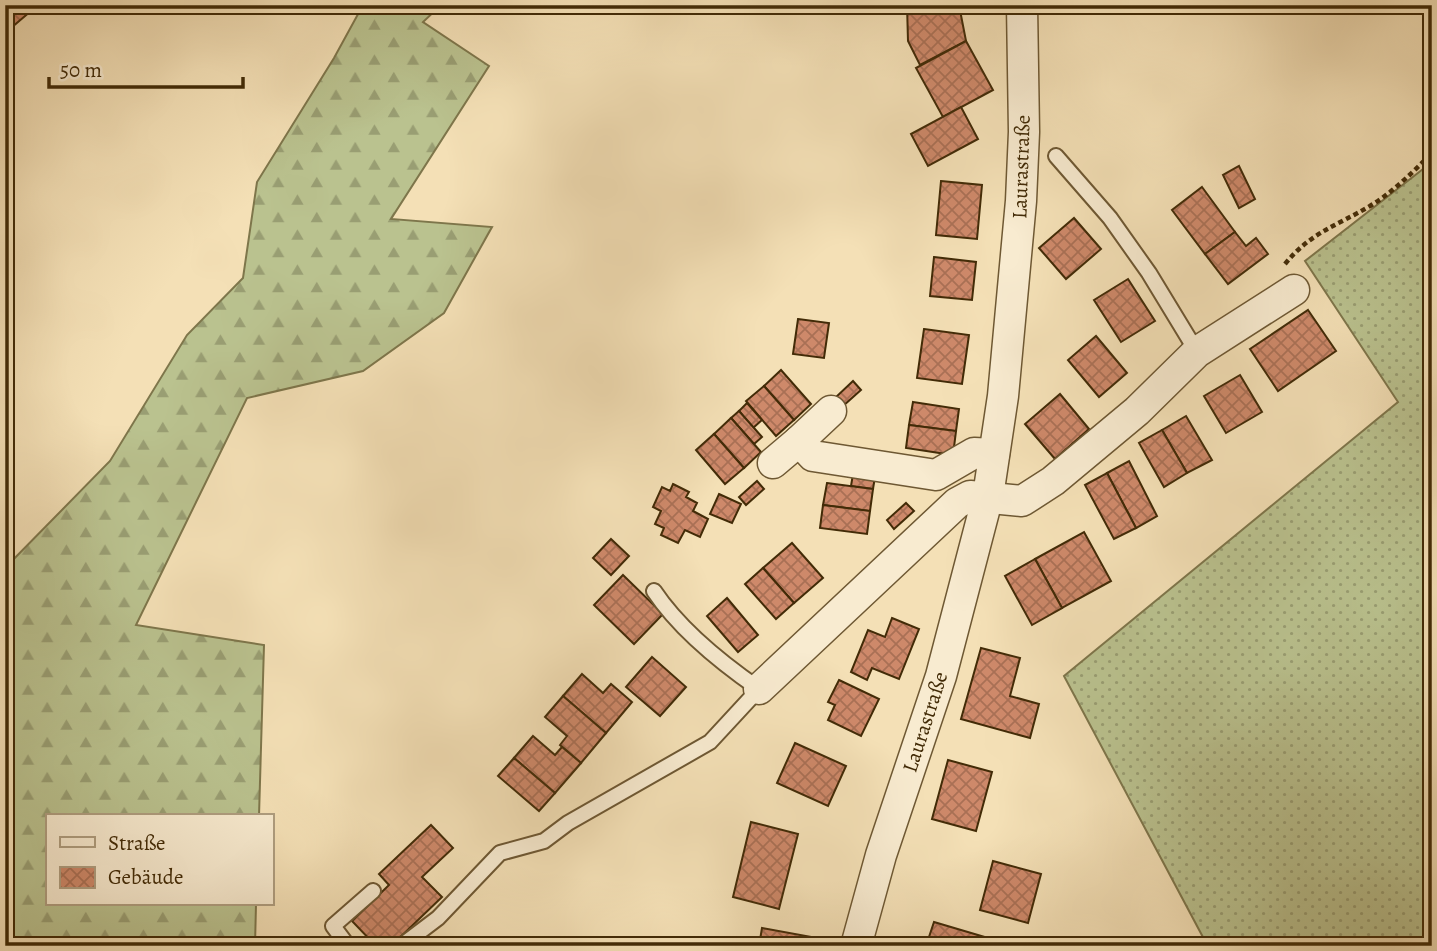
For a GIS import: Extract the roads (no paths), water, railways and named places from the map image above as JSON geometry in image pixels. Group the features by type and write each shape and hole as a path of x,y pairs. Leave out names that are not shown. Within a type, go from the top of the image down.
{"street":[{"name":"Laurastraße","path":"856,946 881,855 941,676 988,496 1003,396 1021,201 1024,132 1022,5"},
{"path":"759,689 957,503 970,496 1022,501 1053,481 1137,411 1197,352 1294,290"},
{"path":"773,463 831,411"},
{"path":"799,440 813,456 936,475 974,453 994,454"}],"lane":[{"name":"Laurastraße","path":"1056,156 1110,218 1134,251 1197,352"},
{"path":"401,946 438,918 500,853 544,841 568,823 710,742 759,689 724,665 666,610 654,591"},
{"path":"348,946 333,926 373,891"}]}
